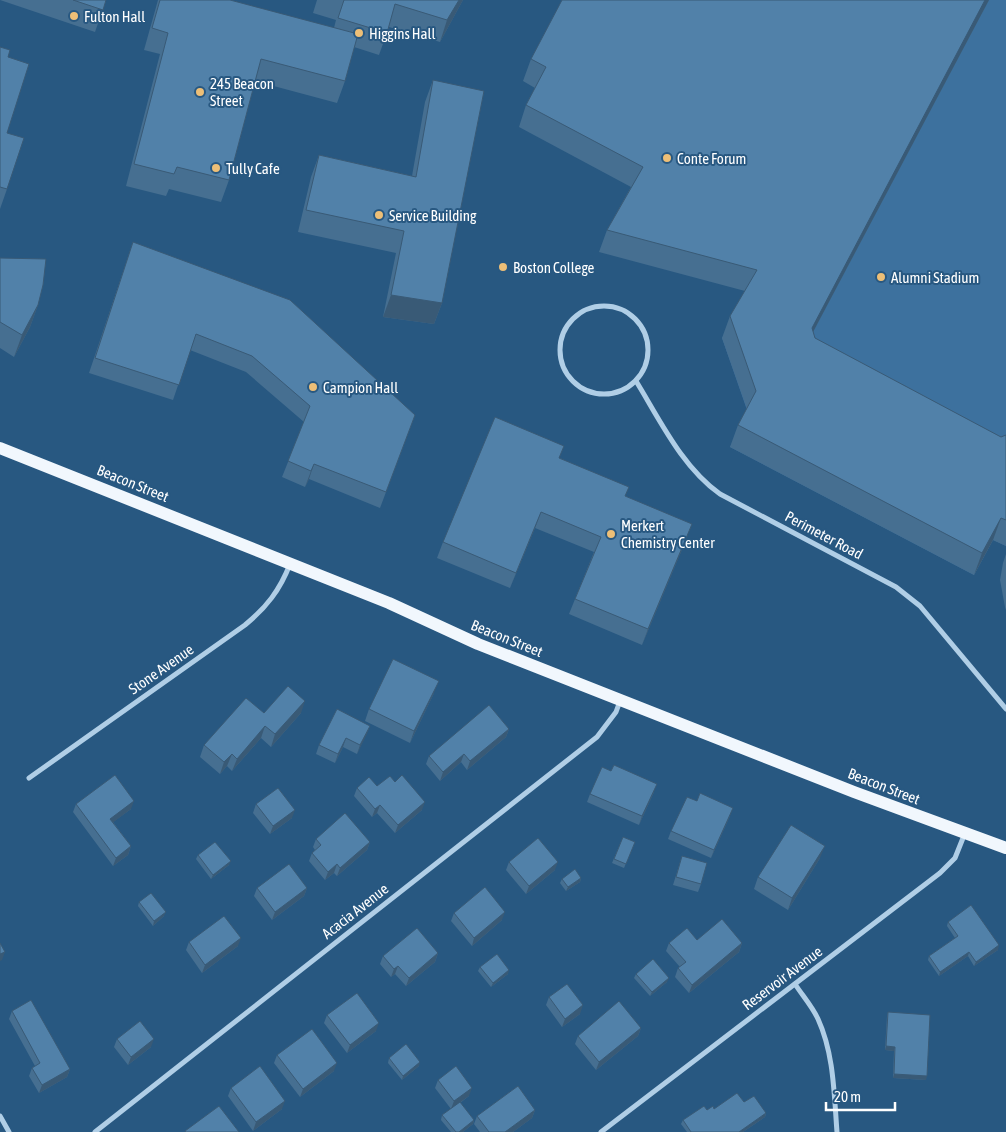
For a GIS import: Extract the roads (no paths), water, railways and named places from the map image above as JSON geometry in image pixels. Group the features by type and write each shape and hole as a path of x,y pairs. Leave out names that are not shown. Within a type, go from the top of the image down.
{"main road":[{"name":"Beacon Street","path":"0,448 389,603 478,644 854,792 1006,848"}],"street":[{"path":"606,306 620,309 633,316 642,327 648,340 649,355 644,369 636,381 624,390 610,394 595,393 581,388 570,378 562,365 560,350 565,330 579,313 592,307 606,306"},
{"name":"Perimeter Road","path":"636,381 691,469 704,483 720,494 896,587 920,606 1006,709"},
{"name":"Stone Avenue","path":"29,778 245,625 263,610 277,592 290,564"},
{"name":"Acacia Avenue","path":"95,1132 598,737 616,712 620,700"},
{"name":"Reservoir Avenue","path":"601,1132 940,873 955,858 965,833"},
{"path":"795,984 818,1018 825,1038 831,1062 837,1132"},
{"path":"0,1116 9,1132"}],"place":[{"name":"Fulton Hall","path":"74,16"},
{"name":"Higgins Hall","path":"359,33"},
{"name":"245 Beacon Street","path":"200,92"},
{"name":"Conte Forum","path":"667,158"},
{"name":"Tully Cafe","path":"216,168"},
{"name":"Service Building","path":"379,215"},
{"name":"Boston College","path":"503,267"},
{"name":"Alumni Stadium","path":"881,277"},
{"name":"Campion Hall","path":"313,387"},
{"name":"Merkert Chemistry Center","path":"611,534"}]}
